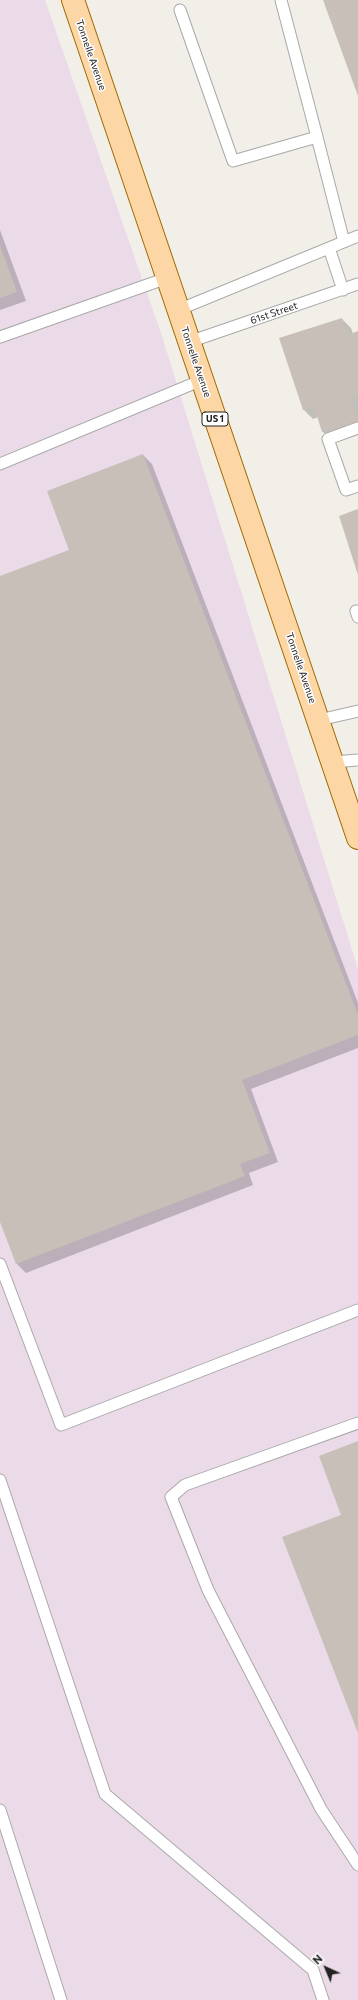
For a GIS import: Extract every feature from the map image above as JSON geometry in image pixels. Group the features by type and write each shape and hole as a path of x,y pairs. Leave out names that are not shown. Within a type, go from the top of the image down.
{"main road":[{"name":"Tonnelle Avenue","path":"73,0 358,838"}],"lane":[{"path":"281,0 344,242"},
{"path":"180,10 233,161 317,137"},
{"path":"178,310 358,236"},
{"path":"329,248 343,290"},
{"path":"0,337 167,278"},
{"name":"61st Street","path":"189,342 358,284"},
{"path":"0,464 202,380"},
{"path":"358,428 328,438 346,490 358,486"},
{"path":"319,720 358,711"},
{"path":"333,762 358,760"},
{"path":"0,1264 61,1425 358,1310"},
{"path":"358,1423 185,1485 171,1497 208,1590 321,1809 358,1865"},
{"path":"0,1480 105,1794 313,1970 323,2000"},
{"path":"0,1810 61,2000"}],"shaded area":[{"path":"0,0 45,0 161,333 358,969 358,2000 0,2000"}],"building":[{"path":"323,0 358,0 358,96"},
{"path":"0,245 17,292 0,298"},
{"path":"342,318 347,335 358,331 358,393 349,396 358,421 322,432 314,407 303,410 279,338"},
{"path":"143,454 358,1015 358,1035 242,1080 270,1153 240,1164 245,1176 16,1264 0,1222 0,576 69,550 47,491"},
{"path":"358,509 358,575 339,516"},
{"path":"358,1441 358,1733 282,1537 341,1515 319,1456"}]}
